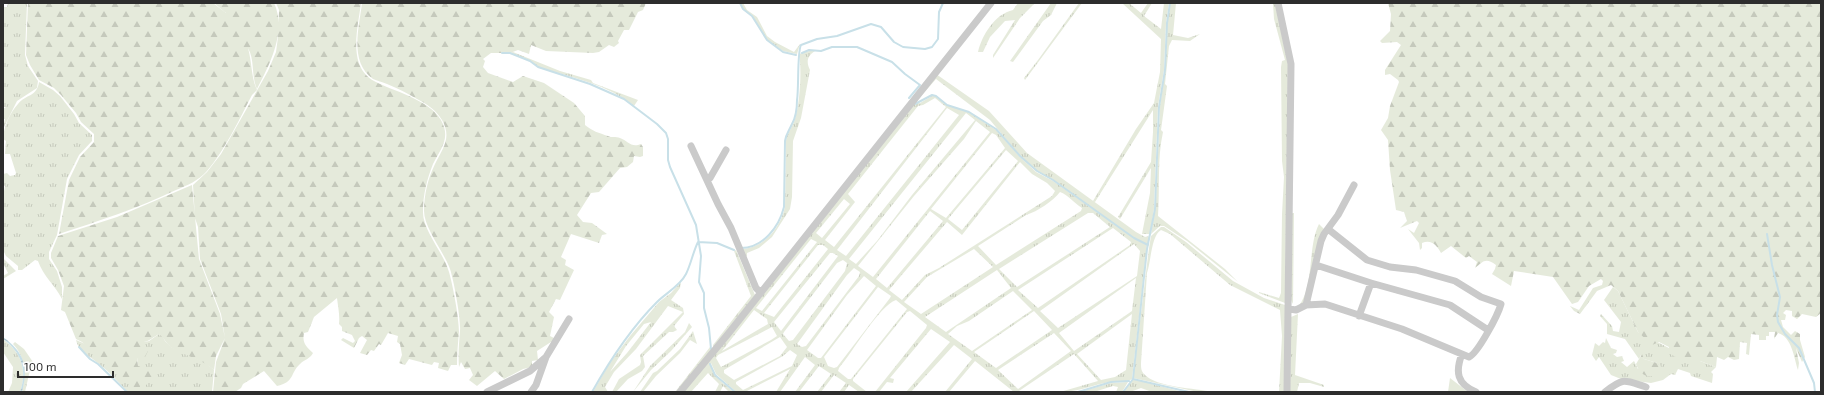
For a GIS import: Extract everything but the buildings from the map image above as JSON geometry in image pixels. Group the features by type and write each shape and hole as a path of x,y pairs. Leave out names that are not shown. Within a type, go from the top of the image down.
{"street":[{"path":"680,392 991,3"},
{"path":"1278,3 1291,64 1287,392"},
{"path":"692,146 706,179 731,228 756,288 760,292"},
{"path":"706,179 710,178 726,150"},
{"path":"1306,305 1321,240 1338,215 1354,185"},
{"path":"1289,309 1296,310 1306,305 1325,304 1406,330 1469,357 1472,356 1488,330 1501,304 1481,297 1455,281 1416,270 1390,267 1368,260 1328,228"},
{"path":"1316,265 1371,283 1450,305 1488,330"},
{"path":"1359,316 1371,283"},
{"path":"531,392 536,385 546,357 570,320"},
{"path":"1462,354 1458,366 1460,379 1465,386 1476,392"},
{"path":"487,392 530,371 546,357"},
{"path":"1605,392 1616,383 1623,380 1646,387"}],"green space":[{"path":"8,3 27,3 25,55 28,66 38,81 37,88 17,101 3,127 5,119 3,119 3,109 6,107 3,107 3,7 7,7"},
{"path":"28,3 213,3 226,13 214,3 274,3 278,14 278,36 272,58 257,89 256,86 257,90 252,95 220,154 207,171 189,184 147,203 59,234 69,180 80,157 94,142 94,134 81,122 76,113 54,88 39,80 26,55","holes":["248,48 252,58 255,82 250,59"]},
{"path":"276,3 361,3 356,46 360,66 374,81 410,97 433,110 439,116 444,126 444,143 429,175 423,211 429,234 443,257 449,272 457,311 459,332 457,365 451,365 448,371 438,368 439,363 434,362 432,365 409,359 405,365 399,363 402,355 400,344 397,342 398,336 388,333 381,345 379,344 374,351 371,350 367,355 360,353 367,340 362,336 359,338 354,348 341,340 343,338 353,343 355,341 352,335 342,331 342,327 339,324 337,298 314,317 308,332 304,333 305,344 313,353 297,367 290,380 277,386 264,371 243,384 241,388 235,392 213,392 216,362 225,338 221,314 200,259 193,185 207,172 221,154 268,71 276,52 278,37 279,10"},
{"path":"362,3 646,3 643,10 638,12 629,30 624,30 618,41 619,43 614,47 609,45 599,52 593,53 546,51 531,45 529,54 518,50 510,53 491,53 483,59 485,61 483,67 488,73 513,82 523,76 544,83 574,103 585,116 585,125 590,129 609,137 620,138 632,145 641,144 643,147 643,156 634,156 633,162 627,167 620,168 599,192 591,193 577,215 583,222 592,223 607,234 602,235 599,243 571,234 561,257 566,260 565,265 574,270 560,300 556,299 549,312 554,317 550,336 556,339 553,343 551,342 537,351 538,360 532,361 532,367 523,369 504,379 495,371 477,386 469,380 473,375 470,368 465,369 461,362 459,367 460,325 453,282 447,262 427,225 424,211 428,181 445,143 445,126 440,116 428,105 398,89 373,79 366,72 358,54 357,44"},
{"path":"740,3 743,3 747,10 757,17 767,36 775,42 794,52 800,44 797,54 783,51 767,40 752,15 743,9"},
{"path":"1018,3 1035,3 1020,18 993,58 993,55 1015,20 1005,21 990,37 983,52 978,52 990,26 1000,16 1013,10"},
{"path":"1051,3 1057,3 1051,15 1043,21 1013,62 1010,61"},
{"path":"1079,3 1082,3 1025,80 1024,78"},
{"path":"1122,3 1129,3 1141,13 1148,3 1152,3 1144,16 1161,29 1164,3 1169,3 1166,23 1164,70 1158,106 1154,209 1150,234 1142,234 1150,193 1151,168 1120,219 1118,217 1151,162 1153,110 1095,202 1093,201 1136,129 1154,103 1160,72 1161,39"},
{"path":"1170,3 1176,3 1173,35 1188,38 1200,34 1190,41 1172,40 1169,46 1165,84 1167,86 1161,130 1163,132 1159,163 1158,216 1225,269 1238,282 1187,241 1164,226 1160,226 1151,234 1156,200 1160,106 1165,70 1167,23"},
{"path":"1273,3 1275,3 1288,64 1285,303 1259,293 1279,298 1281,293 1284,177 1282,161 1281,67 1282,61 1285,60 1274,19"},
{"path":"1388,3 1821,3 1821,313 1816,317 1802,314 1797,319 1792,316 1792,311 1786,310 1783,313 1786,315 1785,320 1781,320 1783,327 1791,335 1795,331 1800,334 1800,340 1805,357 1802,362 1796,348 1799,363 1798,370 1794,354 1789,343 1783,335 1778,333 1774,339 1775,332 1769,332 1769,336 1766,336 1766,340 1759,340 1759,335 1751,334 1749,355 1746,354 1747,343 1740,342 1739,359 1734,360 1728,357 1724,360 1717,357 1716,367 1700,361 1694,361 1692,364 1683,362 1668,352 1669,347 1659,342 1652,345 1638,332 1618,291 1611,285 1597,291 1580,314 1574,311 1570,306 1579,310 1593,288 1602,285 1603,281 1601,279 1589,286 1578,302 1572,304 1553,277 1514,271 1511,286 1492,274 1496,265 1489,261 1482,262 1475,268 1477,262 1469,256 1466,258 1451,246 1441,253 1434,244 1429,242 1422,243 1422,248 1420,250 1419,243 1408,229 1414,233 1419,223 1417,221 1400,228 1407,221 1404,212 1396,210 1390,170 1388,140 1381,130 1388,118 1390,106 1399,82 1390,74 1385,75 1385,70 1401,45 1397,42 1382,43 1380,41 1390,31 1391,14"},
{"path":"815,51 808,59 810,70 801,118 793,141 792,197 790,209 772,237 759,248 747,253 747,257 740,249 756,246 763,242 775,230 783,215 785,207 786,141 797,112 800,77 799,54"},
{"path":"513,52 560,71 591,80 593,83 638,100 634,106 613,92 577,78 540,68 530,61 510,53"},
{"path":"936,74 989,111 1027,153 1136,232 1145,237 1150,236 1148,245 1134,238 1147,245 1132,379 1130,380 1113,381 1073,391 1060,392 1098,381 1074,354 1019,391 1020,392 1014,392 975,361 949,392 945,392 972,359 954,345 911,392 906,392 950,342 931,329 890,378 894,379 893,383 887,382 879,392 875,392 926,328 927,325 910,311 907,312 853,379 853,381 867,392 859,392 849,385 844,392 839,392 846,383 834,375 821,392 817,392 831,374 819,366 799,392 795,392 815,365 805,357 780,392 776,392 790,369 745,392 736,392 716,374 711,363 711,367 715,375 734,392 729,392 723,386 720,392 715,392 719,384 708,373 691,392 683,392","holes":["936,79 990,120 1020,156 1037,171 1053,180 1134,238 1053,181 1036,172 1019,156 996,130 969,112 947,105 936,96 932,96 920,103 915,103","935,98 946,107 834,247 825,240 855,202 848,194 918,106 923,105","947,108 959,115 846,256 837,250","966,113 975,120 912,195 877,241 856,264 849,259","976,121 990,132 873,277 858,266 914,196 964,139","992,133 996,135 1005,148 946,218 931,209","1006,150 1018,161 962,230 948,219","1020,162 1032,174 1047,183 1055,191 1052,196 939,268 925,275 902,300 889,290 947,222 962,235","1060,192 1082,208 1081,211 996,265 978,246 1026,215 1044,206","844,199 850,204 822,238 816,233","930,211 943,221 887,288 876,279","1088,213 1093,213 1110,227 1017,287 999,269","1113,228 1131,242 1130,245 1038,308 1018,290","811,239 817,242 762,311 756,308","1134,244 1140,251 1137,276 1058,328 1040,311","818,245 823,245 828,249 774,317 764,313","974,249 993,267 921,314 904,302 927,277","830,253 838,256 781,331 774,322","843,260 847,263 845,271 793,340 789,341 783,334 784,332 837,263","854,268 860,272 859,276 806,346 802,347 797,344 847,275","997,270 1011,288 946,332 925,317","864,276 876,286 821,358 818,358 807,350 847,295","1136,278 1132,311 1074,351 1059,333","878,287 891,296 890,298 837,367 834,368 828,366 824,357","1013,291 1032,310 972,351 948,334 957,326 969,321","896,300 907,309 851,379 848,379 838,371 839,368 882,311","754,310 767,319 768,324 722,351","1034,311 1052,330 996,368 974,352","1132,314 1126,370 1115,377 1101,380 1077,354","772,327 777,336 721,367 716,358 718,355","1054,333 1071,351 1018,389 998,370","780,337 787,347 780,356 734,380 724,373 724,370","790,350 797,355 792,366 743,390 736,384 736,382 783,356"]},
{"path":"39,82 60,96 79,123 92,135 92,141 79,155 67,179 57,235 49,252 49,259 57,271 62,287 62,299 38,261 35,260 22,270 18,270 18,266 6,256 3,250 3,196 5,186 3,185 3,174 7,173 10,176 15,175 16,173 10,154 5,154 6,141 3,139 4,130 15,107 21,101 34,93"},
{"path":"192,185 199,259 220,314 225,338 216,356 214,370 204,363 172,348 159,334 144,342 144,345 148,351 144,359 137,358 138,366 150,370 150,374 154,377 145,386 141,385 137,391 82,342 76,339 65,312 61,310 64,286 58,270 51,258 51,253 58,236 117,217"},
{"path":"1292,213 1294,213 1293,304 1291,300"},
{"path":"1319,224 1325,230 1304,303 1298,307 1307,289 1313,244"},
{"path":"1161,227 1164,227 1186,242 1233,281 1264,298 1288,306 1284,392 1279,392 1282,336 1280,310 1230,285 1170,234 1161,230 1153,243 1147,273 1141,363 1142,370 1150,379 1167,385 1213,392 1198,392 1133,378 1151,236"},
{"path":"736,250 755,295 713,348 713,345 751,296 734,251"},
{"path":"3,258 16,271 3,279 3,276 8,273 3,263"},
{"path":"681,282 680,288 671,300 683,308 684,314 674,326 677,330 669,332 643,356 645,367 642,371 628,379 616,392 612,392 619,379 640,365 640,355 683,312 668,306 636,349 614,372 605,387 608,392 593,392 609,364 630,336 659,302 671,293","holes":["651,322 610,372 626,346 644,324"]},
{"path":"1613,287 1618,291 1638,332 1694,361 1700,361 1716,367 1711,372 1713,374 1712,383 1691,376 1690,373 1678,369 1675,375 1671,374 1663,380 1651,383 1621,379 1611,375 1599,357 1596,361 1592,355 1595,343 1599,346 1603,342 1605,343 1606,338 1611,348 1617,350 1616,353 1613,354 1617,357 1622,356 1624,361 1621,362 1627,367 1634,361 1638,369 1657,363 1644,359 1641,355 1639,359 1625,339 1607,334 1607,324 1600,316 1601,314 1612,326 1613,331 1619,332 1621,322 1604,300"},
{"path":"1298,314 1295,375 1324,385 1324,387 1310,383 1299,383 1297,392 1290,392 1291,317"},
{"path":"689,323 692,327 671,351 651,370 633,392 650,366 685,332"},
{"path":"693,331 697,344 690,340 680,353 656,376 643,392 640,392 653,373 680,349"},
{"path":"159,334 162,335 171,347 206,363 214,370 212,392 128,392 107,370 82,351 76,340 138,366 137,357 144,342 149,341"},
{"path":"3,339 14,350 21,362 23,376 20,392 8,392 12,383 13,367 3,352"},
{"path":"15,342 24,349 35,365 30,370 25,392 22,392 24,366 20,354 13,344"},
{"path":"710,347 711,351 678,392 675,392"},
{"path":"1642,354 1644,359 1657,363 1661,366 1652,376 1645,375 1638,369 1636,364"},
{"path":"1450,378 1468,392 1448,392"},
{"path":"1133,379 1179,392 1152,392 1141,388 1130,392 1123,392"},
{"path":"1128,382 1122,392 1116,392 1118,387 1113,386 1094,392 1080,392 1111,383"}],"water":[{"path":"3,337 16,348 23,361 25,375 22,392 20,392 23,376 21,362 14,350 3,339"}],"waterway":[{"path":"740,3 743,9 752,16 767,40 783,52 796,55"},
{"path":"741,248 749,247 763,240 774,229 782,215 784,207 785,141 796,112 799,55 801,45 817,39 837,36 871,24 881,27 894,42 903,47 925,49 932,47 938,39 939,12 943,3"},
{"path":"1123,392 1133,379 1147,249 1155,209 1159,107 1165,70 1167,23 1170,3"},
{"path":"802,53 809,50 821,51 832,47 857,47 892,62 920,85 909,98"},
{"path":"502,53 510,53 530,61 538,67 590,84 624,99 657,124 666,133 668,139 668,160 670,167 696,225 701,256 699,282 704,293 704,308 709,328 711,349"},
{"path":"915,104 932,95 936,96 947,105 969,112 996,129 1020,156 1037,171 1053,180 1134,238 1148,245"},
{"path":"1767,234 1772,265 1780,297 1777,315 1778,322 1785,334 1799,348 1814,383 1815,392"},
{"path":"592,392 606,368 630,333 647,312 677,286 683,278 688,270 698,242 717,243 734,250"},
{"path":"79,347 90,359 98,364 127,392"},
{"path":"710,364 715,375 735,392"},
{"path":"1133,379 1189,392"},
{"path":"1078,392 1111,382 1129,381"}]}
